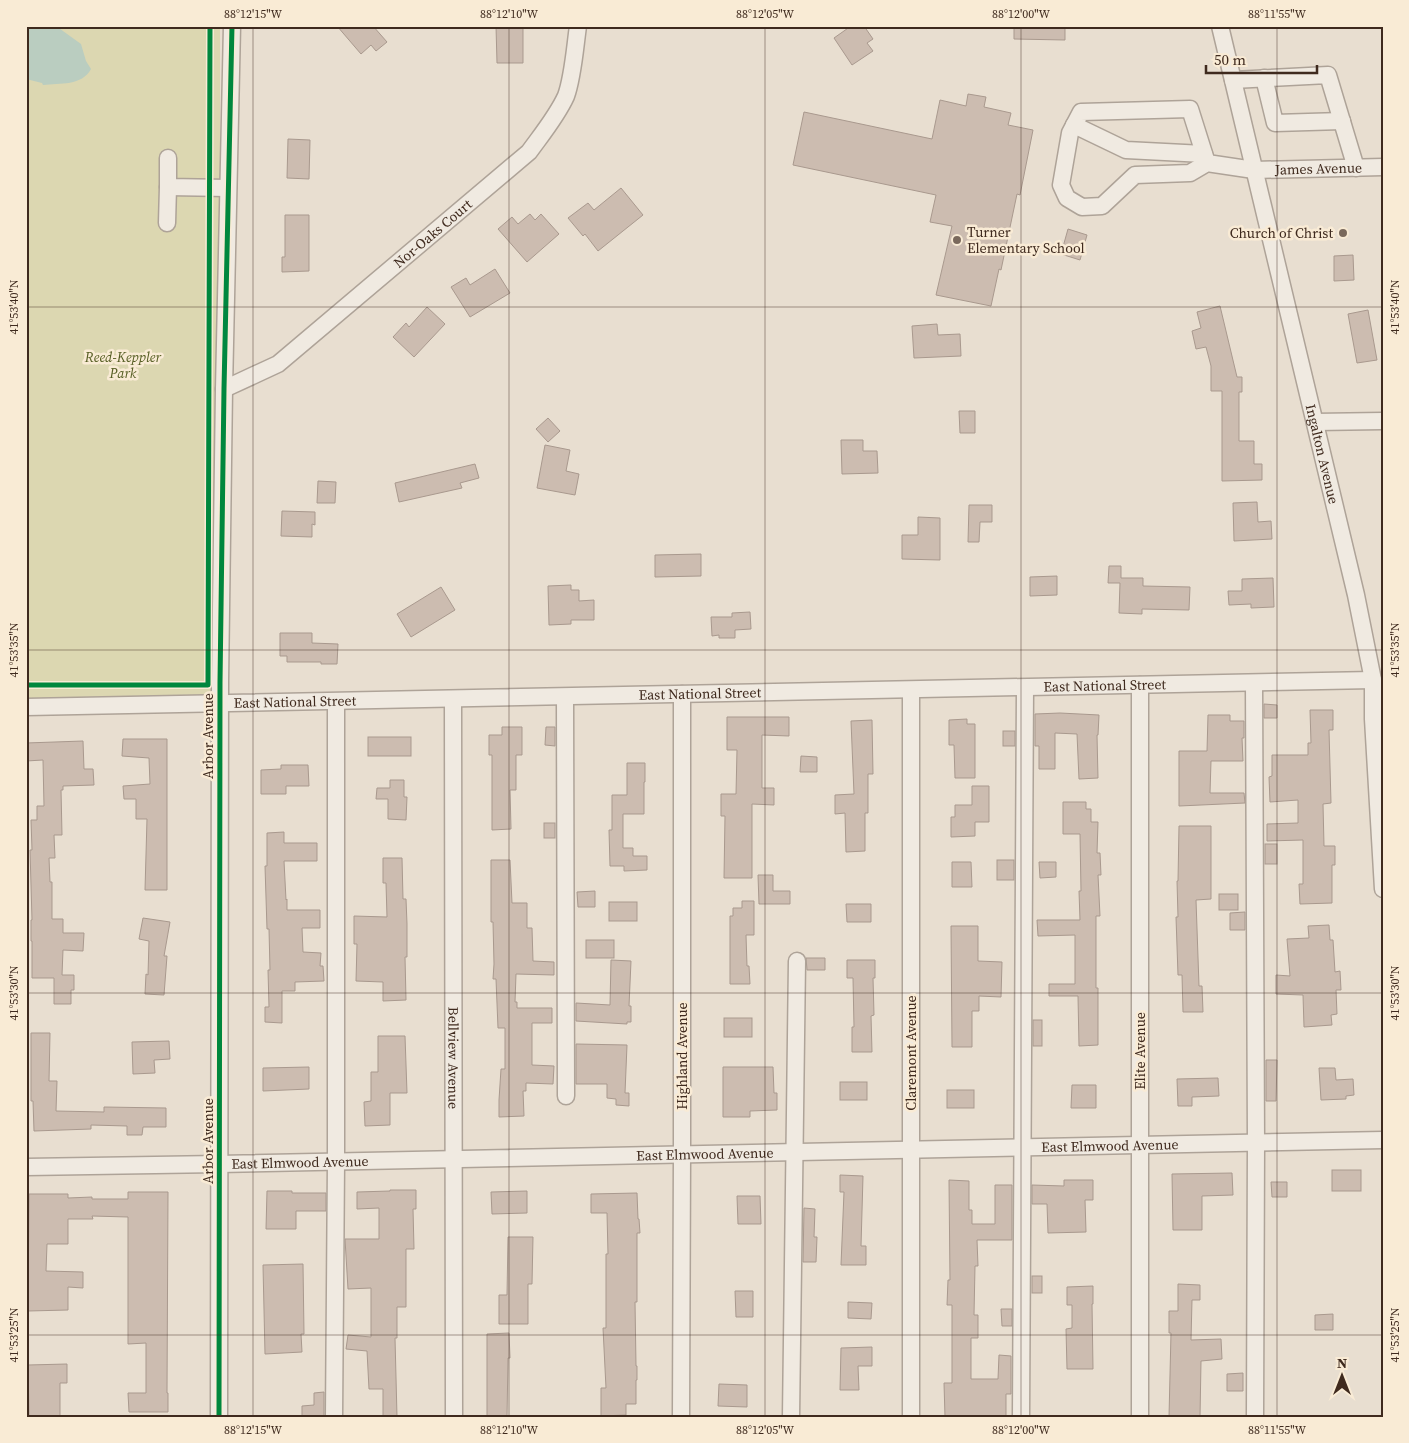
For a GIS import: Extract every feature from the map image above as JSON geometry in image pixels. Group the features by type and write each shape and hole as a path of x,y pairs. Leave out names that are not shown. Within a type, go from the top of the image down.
{"street":[{"name":"Arbor Avenue","path":"219,1417 220,704 224,389 232,26"},
{"name":"Nor-Oaks Court","path":"224,389 278,364 529,152 560,107 566,94 570,83 578,26"},
{"name":"Ingalton Avenue","path":"1220,26 1356,595 1373,680 1373,719 1383,889"},
{"path":"1233,80 1328,74 1356,168"},
{"path":"1264,78 1275,123 1342,121"},
{"path":"1190,109 1205,158 1190,173 1135,176 1102,206 1082,207 1068,198 1061,185 1070,133 1081,112 1190,109"},
{"name":"James Avenue","path":"1074,125 1126,150 1205,158 1254,170 1383,167"},
{"path":"167,223 168,158"},
{"path":"168,187 228,188"},
{"path":"1315,422 1383,421"},
{"name":"East National Street","path":"26,707 1373,680"},
{"path":"1254,683 1255,1417"},
{"name":"Elite Avenue","path":"1140,685 1140,1417"},
{"path":"1021,1417 1024,688"},
{"name":"Claremont Avenue","path":"911,690 911,1417"},
{"name":"Highland Avenue","path":"681,1417 682,694"},
{"path":"565,697 566,1096"},
{"name":"Bellview Avenue","path":"453,699 454,1417"},
{"path":"334,1417 336,702"},
{"path":"791,1417 797,961"},
{"name":"East Elmwood Avenue","path":"26,1166 454,1160 1383,1140"}],"green space":[{"name":"Reed-Keppler Park","path":"26,26 220,26 220,704 26,707"}],"shaded area":[{"path":"26,26 56,26 81,44 86,61 91,69 82,78 70,83 43,85 42,83 26,79"}],"building":[{"path":"337,26 373,26 387,42 376,51 371,45 361,54"},
{"path":"496,26 523,26 523,63 497,63"},
{"path":"851,26 864,26 873,39 867,43 873,51 852,65 834,38"},
{"path":"1014,26 1065,26 1065,40 1014,39"},
{"path":"968,94 986,97 984,107 1011,113 1008,125 1033,130 1020,195 1017,194 1001,270 999,269 991,306 936,295 952,226 930,222 936,195 793,165 804,112 932,139 940,100 966,106"},
{"path":"288,139 310,140 309,179 287,178"},
{"path":"621,188 643,215 598,251 585,234 583,236 568,218 588,203 594,210"},
{"path":"530,214 535,220 541,214 559,234 527,262 498,229 512,217 518,224"},
{"path":"285,215 309,215 309,271 282,272 282,257 285,257"},
{"path":"1068,229 1087,235 1080,260 1061,254"},
{"path":"1353,255 1354,280 1334,281 1334,256"},
{"path":"495,269 510,293 470,317 451,287 466,278 470,285"},
{"path":"1220,306 1237,377 1242,377 1242,392 1239,392 1239,441 1254,441 1254,464 1262,464 1262,480 1222,481 1222,391 1211,391 1211,366 1206,347 1196,349 1192,331 1201,328 1197,312"},
{"path":"427,307 445,324 414,357 393,337 406,323 409,327"},
{"path":"1368,310 1377,360 1357,363 1348,314"},
{"path":"937,324 938,335 960,334 961,356 914,358 912,326"},
{"path":"959,411 975,411 975,433 960,433"},
{"path":"548,418 560,431 548,442 536,429"},
{"path":"841,440 863,440 863,451 877,451 878,473 842,474"},
{"path":"545,445 570,450 566,471 579,474 575,495 537,488"},
{"path":"475,464 479,478 460,483 462,488 399,502 395,483"},
{"path":"318,481 336,482 335,503 317,503"},
{"path":"1257,502 1258,522 1271,521 1272,539 1234,541 1233,503"},
{"path":"969,505 992,505 992,522 980,522 979,542 968,542"},
{"path":"282,511 315,512 315,525 312,524 312,537 281,536"},
{"path":"918,517 940,518 940,560 902,559 902,535 918,535"},
{"path":"701,554 701,576 655,577 655,555"},
{"path":"1109,566 1121,566 1121,578 1143,578 1143,586 1190,587 1189,610 1142,609 1142,614 1119,613 1120,583 1108,583"},
{"path":"1057,576 1057,595 1030,596 1030,577"},
{"path":"1273,578 1274,607 1251,608 1251,604 1229,605 1228,591 1242,591 1242,579"},
{"path":"571,585 571,590 579,590 579,601 594,600 594,620 571,620 571,624 549,625 548,586"},
{"path":"441,587 455,610 411,637 397,614"},
{"path":"750,612 751,629 735,630 735,638 719,638 719,635 712,636 711,617 732,617 732,613"},
{"path":"280,633 312,633 312,643 338,644 337,664 287,662 287,656 280,656"},
{"path":"1264,704 1277,705 1277,718 1264,718"},
{"path":"1310,710 1333,710 1333,730 1329,730 1331,803 1323,804 1324,846 1335,846 1335,865 1332,865 1332,903 1300,904 1299,884 1303,884 1303,840 1267,841 1267,824 1298,823 1298,800 1270,802 1269,777 1272,776 1272,755 1308,755 1308,743 1311,743"},
{"path":"1035,714 1099,715 1097,735 1098,778 1079,779 1077,734 1055,733 1055,769 1039,769 1039,746 1035,746"},
{"path":"1208,715 1230,715 1230,721 1244,721 1244,738 1242,738 1243,761 1211,761 1210,793 1244,793 1245,803 1179,806 1179,751 1207,751"},
{"path":"727,717 789,717 789,736 762,735 762,788 774,788 774,805 752,804 752,878 724,878 725,816 721,816 721,794 736,794 737,750 727,750"},
{"path":"967,719 967,724 975,724 975,778 955,778 954,745 949,745 949,720"},
{"path":"872,720 873,774 868,774 868,813 865,813 865,851 846,852 845,813 835,814 835,795 854,794 851,721"},
{"path":"502,727 522,727 522,755 516,755 516,790 510,790 511,829 492,830 492,755 489,755 489,735 502,735"},
{"path":"546,727 555,727 555,746 545,745"},
{"path":"1003,731 1015,731 1015,746 1003,746"},
{"path":"368,737 411,737 411,756 368,756"},
{"path":"123,739 167,739 167,890 145,890 147,819 136,819 136,799 124,799 123,786 150,784 149,758 122,756"},
{"path":"83,741 84,769 93,769 94,785 63,786 63,790 61,790 62,835 54,835 55,858 49,858 50,882 52,882 52,919 63,919 63,933 84,933 83,951 63,950 62,975 74,975 74,990 71,990 71,1004 54,1004 54,978 32,978 31,820 37,820 37,806 44,806 43,760 26,761 26,743"},
{"path":"801,756 817,757 817,772 800,772"},
{"path":"627,763 645,763 644,814 623,814 623,848 633,848 633,856 647,856 647,870 624,871 624,866 610,866 609,830 612,830 612,795 627,795"},
{"path":"281,765 308,765 309,786 286,786 286,794 261,794 261,770 281,769"},
{"path":"390,780 404,780 404,797 407,797 406,820 388,819 388,799 376,799 377,788 390,788"},
{"path":"972,786 989,786 989,822 975,822 975,836 951,837 951,817 955,817 955,805 972,805"},
{"path":"1063,802 1086,802 1086,809 1091,809 1091,822 1098,822 1097,853 1100,853 1101,875 1098,875 1100,916 1096,916 1098,1045 1079,1046 1078,996 1049,996 1049,984 1075,984 1075,935 1038,936 1037,920 1080,920 1080,834 1063,834"},
{"path":"544,823 555,823 555,838 544,838"},
{"path":"1179,826 1211,826 1211,899 1196,900 1199,986 1202,986 1203,1012 1183,1012 1182,975 1178,975 1176,917 1178,917"},
{"path":"284,832 284,843 317,843 317,861 284,861 287,910 320,910 320,928 302,928 303,952 321,953 320,966 323,966 324,981 295,982 295,991 282,991 282,1023 265,1022 265,1007 269,1007 268,970 270,970 265,866 267,866 267,833"},
{"path":"1265,844 1277,844 1277,864 1265,864"},
{"path":"383,858 402,858 403,899 406,899 407,924 407,957 405,957 406,1000 383,1001 383,982 356,981 357,944 354,944 354,916 387,917 386,883 383,883"},
{"path":"491,860 510,860 512,903 527,903 527,928 532,928 533,961 554,962 554,975 516,974 515,1002 517,1002 517,1008 552,1008 552,1023 532,1023 532,1065 554,1066 553,1084 526,1083 526,1091 523,1091 524,1116 499,1117 501,1069 505,1069 505,1028 498,1028 496,979 493,979"},
{"path":"997,860 1014,860 1014,880 997,880"},
{"path":"952,862 971,862 972,887 952,887"},
{"path":"1039,862 1056,862 1056,877 1040,878"},
{"path":"758,875 773,875 773,891 790,891 790,904 759,904"},
{"path":"595,891 595,907 578,907 577,892"},
{"path":"1219,894 1238,894 1238,910 1219,910"},
{"path":"742,901 754,901 754,935 746,935 747,966 749,966 750,984 730,984 730,916 733,916 733,908 742,908"},
{"path":"609,902 637,902 637,921 609,921"},
{"path":"846,904 871,904 871,922 847,922"},
{"path":"1245,912 1245,930 1230,930 1230,913"},
{"path":"143,918 170,922 164,956 167,956 164,995 145,994 146,974 148,975 149,941 139,939"},
{"path":"1329,925 1330,940 1333,940 1335,972 1340,971 1341,990 1336,990 1337,1014 1331,1015 1332,1025 1304,1027 1303,995 1276,994 1276,975 1290,976 1287,939 1309,938 1308,926"},
{"path":"951,926 978,926 978,961 1002,962 1001,997 979,996 979,1011 972,1011 972,1047 952,1047"},
{"path":"586,940 614,940 614,958 586,958"},
{"path":"806,958 825,958 825,970 807,970"},
{"path":"611,960 631,961 629,1006 631,1006 631,1022 627,1022 627,1024 576,1021 576,1003 610,1005"},
{"path":"847,960 875,960 875,978 873,978 874,1015 871,1016 872,1052 852,1052 852,1027 854,1027 853,978 847,978"},
{"path":"724,1018 752,1018 752,1037 724,1037"},
{"path":"1033,1020 1042,1020 1042,1046 1033,1046"},
{"path":"31,1033 50,1033 49,1081 57,1081 56,1111 104,1112 104,1107 166,1108 166,1127 143,1127 142,1135 127,1135 127,1126 91,1125 91,1129 34,1131 33,1101 31,1101"},
{"path":"378,1036 405,1036 407,1093 390,1093 390,1125 365,1126 364,1102 371,1101 371,1072 378,1072"},
{"path":"169,1041 170,1059 154,1060 155,1073 133,1074 132,1042"},
{"path":"576,1044 627,1045 625,1093 629,1093 629,1106 616,1105 616,1099 607,1098 607,1084 576,1084"},
{"path":"1266,1060 1277,1060 1276,1101 1266,1101"},
{"path":"309,1067 309,1089 263,1091 263,1068"},
{"path":"723,1067 773,1067 774,1093 777,1093 777,1110 750,1111 750,1117 723,1117"},
{"path":"1319,1068 1335,1068 1336,1080 1353,1079 1354,1095 1346,1096 1346,1099 1321,1100"},
{"path":"1218,1078 1219,1096 1192,1097 1192,1106 1178,1106 1177,1079"},
{"path":"840,1082 867,1082 867,1100 840,1100"},
{"path":"1072,1085 1096,1085 1096,1108 1071,1108"},
{"path":"947,1090 974,1090 974,1108 947,1108"},
{"path":"1332,1170 1361,1170 1361,1191 1332,1191"},
{"path":"1232,1173 1233,1195 1202,1196 1202,1230 1173,1230 1172,1174"},
{"path":"840,1175 863,1176 861,1246 866,1246 866,1265 841,1265 844,1192 840,1192"},
{"path":"949,1180 969,1181 969,1210 972,1210 972,1224 995,1224 995,1185 1012,1185 1012,1240 977,1240 978,1266 975,1266 974,1315 978,1315 978,1338 971,1338 971,1379 998,1379 999,1355 1011,1356 1011,1394 1006,1394 1006,1417 945,1417 944,1383 952,1383 952,1305 947,1305 948,1280 950,1280"},
{"path":"1064,1180 1093,1180 1093,1200 1085,1200 1086,1232 1048,1233 1047,1204 1032,1204 1032,1185 1064,1186"},
{"path":"1271,1182 1287,1182 1287,1197 1272,1197"},
{"path":"416,1190 416,1209 413,1209 414,1249 406,1249 406,1307 397,1307 397,1338 395,1338 397,1417 383,1417 383,1389 369,1389 367,1351 346,1349 348,1335 371,1337 371,1288 348,1289 345,1239 379,1239 379,1208 357,1209 357,1192"},
{"path":"267,1191 326,1193 326,1211 296,1211 296,1229 266,1229"},
{"path":"527,1191 527,1213 492,1214 491,1192"},
{"path":"128,1192 168,1192 168,1412 129,1412 128,1393 146,1393 146,1343 128,1344 128,1217 92,1216 93,1219 68,1219 68,1244 47,1244 46,1271 83,1272 83,1288 68,1287 68,1310 28,1311 29,1194 68,1194 68,1198 128,1199"},
{"path":"637,1193 640,1233 637,1233 637,1302 635,1302 636,1404 626,1404 626,1415 601,1416 601,1388 606,1388 603,1328 606,1328 607,1213 591,1213 591,1194"},
{"path":"737,1196 760,1196 761,1224 738,1224"},
{"path":"804,1208 815,1209 814,1237 817,1237 816,1262 803,1262"},
{"path":"508,1237 533,1237 532,1284 528,1284 528,1324 499,1324 499,1295 507,1295"},
{"path":"303,1264 304,1334 301,1334 302,1352 265,1354 263,1265"},
{"path":"1032,1276 1042,1276 1042,1293 1032,1293"},
{"path":"1178,1284 1200,1285 1200,1300 1192,1300 1191,1340 1221,1339 1222,1359 1201,1361 1200,1417 1169,1417 1171,1333 1169,1333 1169,1311 1178,1311"},
{"path":"1093,1286 1093,1369 1067,1369 1066,1329 1072,1328 1072,1305 1067,1305 1067,1287"},
{"path":"735,1291 753,1291 753,1317 736,1317"},
{"path":"848,1302 872,1303 871,1319 848,1318"},
{"path":"1001,1309 1012,1309 1012,1326 1002,1326"},
{"path":"1333,1314 1333,1330 1315,1330 1315,1315"},
{"path":"509,1333 510,1358 508,1358 507,1417 487,1417 487,1334"},
{"path":"872,1347 872,1366 858,1366 859,1390 840,1390 841,1348"},
{"path":"67,1364 67,1383 60,1383 60,1417 29,1417 28,1365"},
{"path":"1243,1373 1243,1391 1227,1391 1227,1374"},
{"path":"719,1384 747,1385 747,1407 718,1406"},
{"path":"324,1392 324,1417 302,1417 302,1406 314,1405 314,1393"}],"cycle path":[{"path":"26,685 208,685 210,26"},
{"path":"219,1417 220,682 232,26"}],"place":[{"name":"Church of Christ","path":"1343,233"},
{"name":"Turner Elementary School","path":"957,240"}]}
